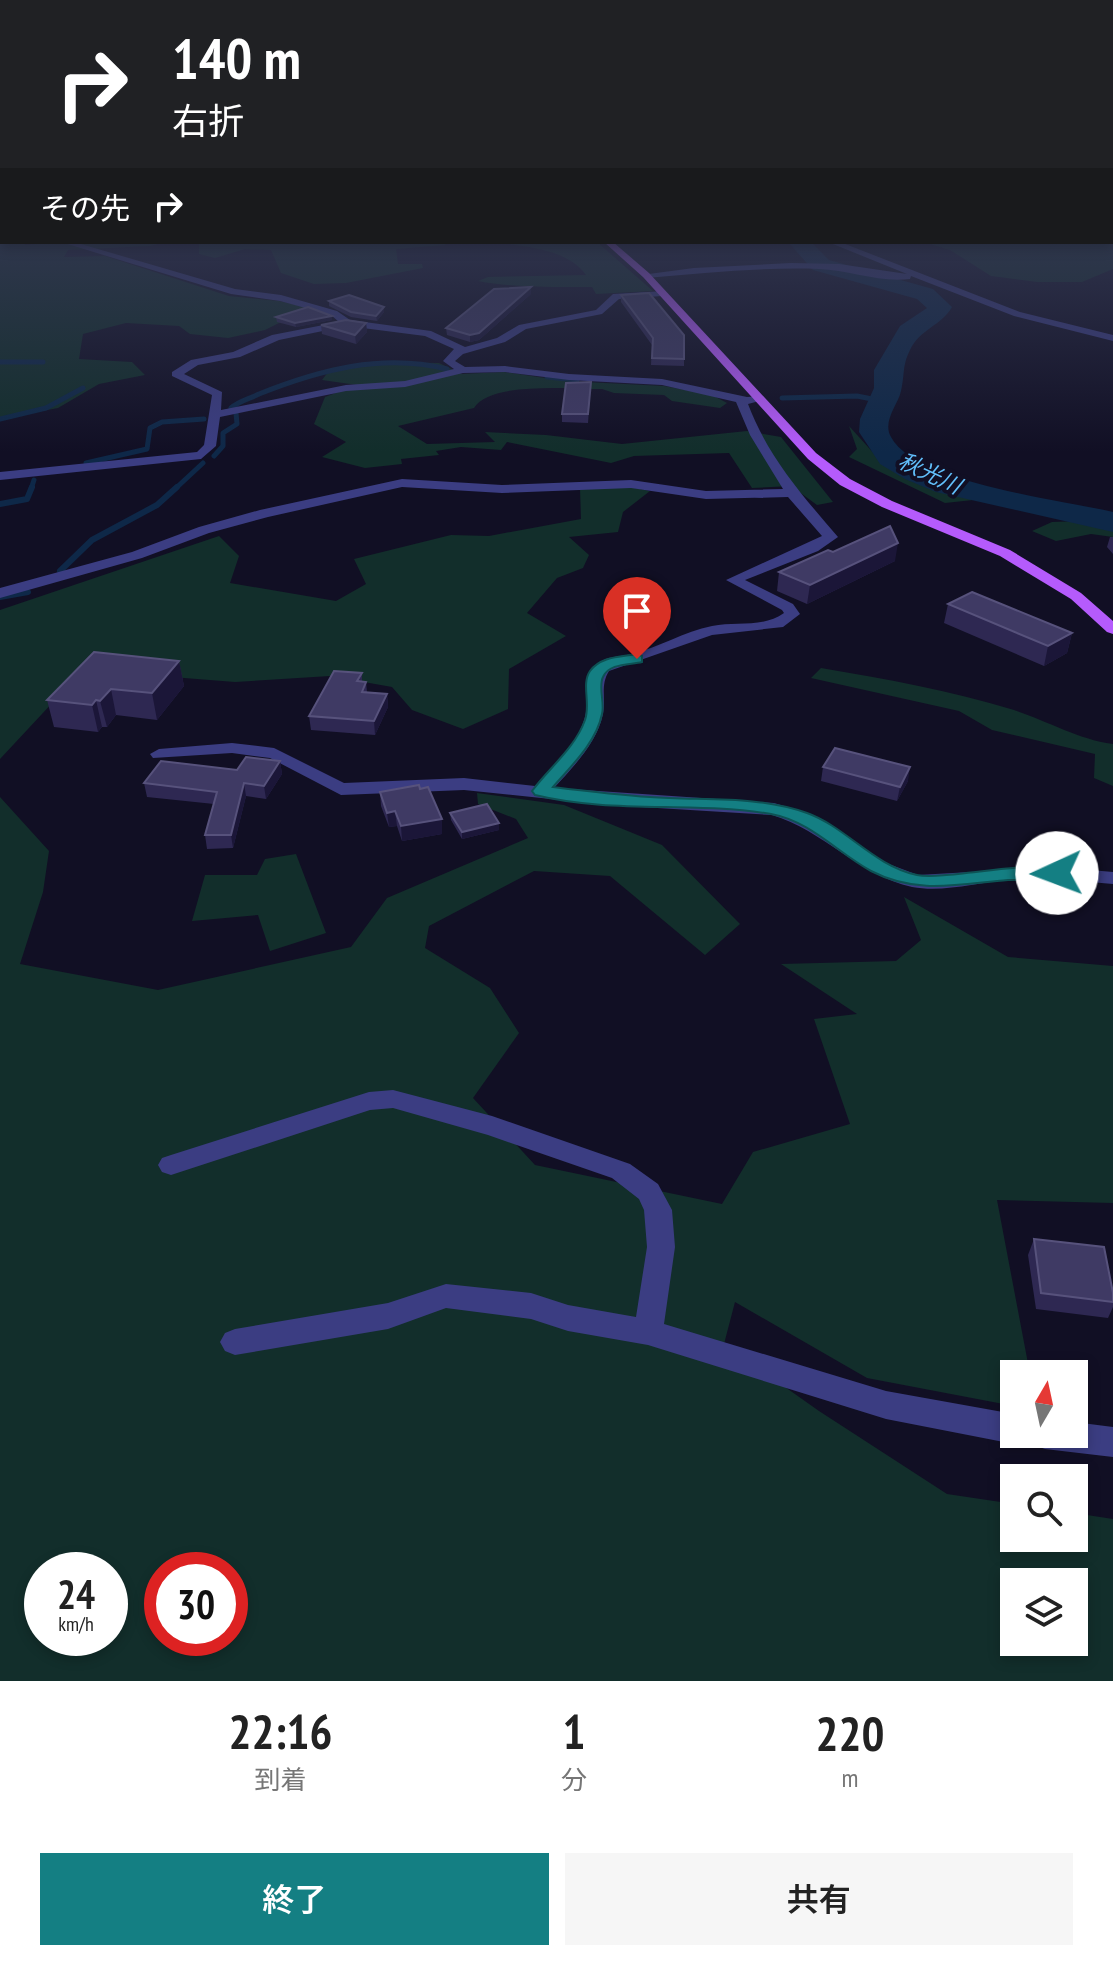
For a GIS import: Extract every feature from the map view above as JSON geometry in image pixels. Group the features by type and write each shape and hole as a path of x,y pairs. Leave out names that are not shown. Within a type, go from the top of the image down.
{"main road":[{"path":"664,295 812,456 845,482 887,504 1005,553 1076,596 1113,629"}],"street":[{"path":"261,295 334,313 347,323"},
{"path":"463,370 448,361 459,352 501,340 523,327 599,312 616,296 624,295"},
{"path":"970,295 1017,314 1113,338"},
{"path":"0,476 192,458 210,446 218,394 176,374 178,371 195,362 252,349 276,337 347,323 427,333 460,348 459,352"},
{"path":"217,414 346,388 405,384 463,370 516,369 569,377 662,382 743,400 759,398"},
{"path":"541,791 581,743 593,720 597,703 593,681 597,672 611,662 637,659 707,632 774,625 787,620 792,614 788,607 733,580 813,548 831,537 819,529 792,493 754,429 743,400"},
{"path":"0,593 137,555 204,530 265,513 402,483 502,489 631,484 706,495 792,493"},
{"path":"159,754 232,748 274,753 341,789 464,784 651,803 705,803 774,809 804,818 879,867 915,881 943,882 1008,874 1057,873 1113,878"},
{"path":"171,1165 369,1101 393,1099 492,1126 621,1171 649,1192 658,1210 661,1247 648,1327"},
{"path":"235,1342 388,1316 446,1296 531,1306 568,1318 648,1327 886,1405 1000,1426"},
{"path":"1088,1439 1113,1442"}],"green space":[{"path":"0,295 227,295 309,308 265,330 228,338 190,334 179,326 126,323 83,334 79,359 132,362 145,375 99,384 58,408 0,419"},
{"path":"379,362 439,363 462,374 504,372 565,381 664,386 712,395 727,403 720,408 672,401 664,395 614,393 602,389 533,388 497,394 483,399 474,408 398,426 427,444 495,442 485,432 622,444 747,431 781,437 833,502 817,505 791,486 752,488 729,453 634,456 611,463 507,442 501,450 461,447 436,451 439,455 401,459 402,464 365,468 322,457 346,442 314,424 325,397 357,385 322,380 331,368"},
{"path":"849,426 878,458 925,483 973,500 945,503 849,457 857,449"},
{"path":"620,485 650,491 623,512 618,532 569,537 589,555 583,568 557,578 527,613 566,636 509,669 508,709 463,729 412,710 392,687 330,676 235,682 83,670 0,759 0,610 219,536 239,556 230,583 336,601 366,584 354,559 451,535 489,536 581,519 580,488"},
{"path":"1082,521 1113,530 1113,537 1091,534 1056,541 1032,531 1052,522"},
{"path":"821,668 967,697 1113,744 1113,786 1094,778 1095,754 992,730 959,711 811,678"},
{"path":"477,793 564,805 662,845 740,924 705,955 610,876 534,871 429,926 425,948 490,988 519,1033 473,1098 535,1165 722,1204 753,1152 850,1124 814,1019 857,1014 781,964 896,961 921,940 904,897 1008,957 1113,966 1113,1203 997,1200 1027,1360 1000,1360 1000,1403 867,1378 735,1302 724,1344 819,1411 947,1494 1000,1502 1000,1552 1088,1552 1088,1515 1113,1519 1113,1681 0,1681 0,797 49,851 43,892 20,964 158,990 351,947 387,898 528,838 516,819 478,804"},
{"path":"296,854 326,933 270,951 258,915 192,921 205,875 257,875 265,859"}],"building":[{"path":"350,295 384,307 376,316 351,312 329,301"},
{"path":"486,295 521,295 479,333 470,335 446,328"},
{"path":"621,295 651,295 684,335 684,359 652,358 653,338"},
{"path":"308,307 332,316 295,323 276,317"},
{"path":"346,320 366,323 355,335 321,325"},
{"path":"591,382 588,414 562,414 566,383"},
{"path":"890,526 898,543 810,585 779,572 828,550 833,552"},
{"path":"972,592 1072,633 1048,646 948,604"},
{"path":"94,652 179,661 152,693 111,689 92,705 47,700"},
{"path":"334,671 362,673 357,681 366,682 362,692 387,694 374,721 309,716"},
{"path":"835,748 910,767 900,787 823,767"},
{"path":"246,757 280,761 264,786 244,783 231,835 205,835 217,792 144,783 161,761 237,770"},
{"path":"419,785 420,789 428,787 442,819 401,826 395,811 387,813 380,792"},
{"path":"487,804 499,823 462,832 450,813"},
{"path":"1034,1239 1104,1247 1113,1302 1041,1293"}],"waterway":[{"name":"秋光川","path":"927,295 940,307 916,325 898,348 888,370 886,395 875,419 876,439 891,457 916,473 948,485 1113,522"},
{"path":"0,362 43,362"},
{"path":"231,408 282,385 351,366 399,363 447,369"},
{"path":"547,377 577,380"},
{"path":"0,419 46,408 83,388"},
{"path":"782,398 857,396 882,401"},
{"path":"214,456 223,446 223,433 237,424 236,413"},
{"path":"86,463 147,449 150,428 162,422 204,419"},
{"path":"175,489 203,463"},
{"path":"31,489 34,480"},
{"path":"0,504 27,499 32,487"},
{"path":"60,571 92,540 157,505 177,487"},
{"path":"0,597 28,592"}],"route":[{"path":"637,659 611,662 597,672 593,681 597,703 593,720 581,743 541,791 651,803 705,803 774,809 804,818 879,867 915,881 943,882 1008,874 1057,873"}]}
